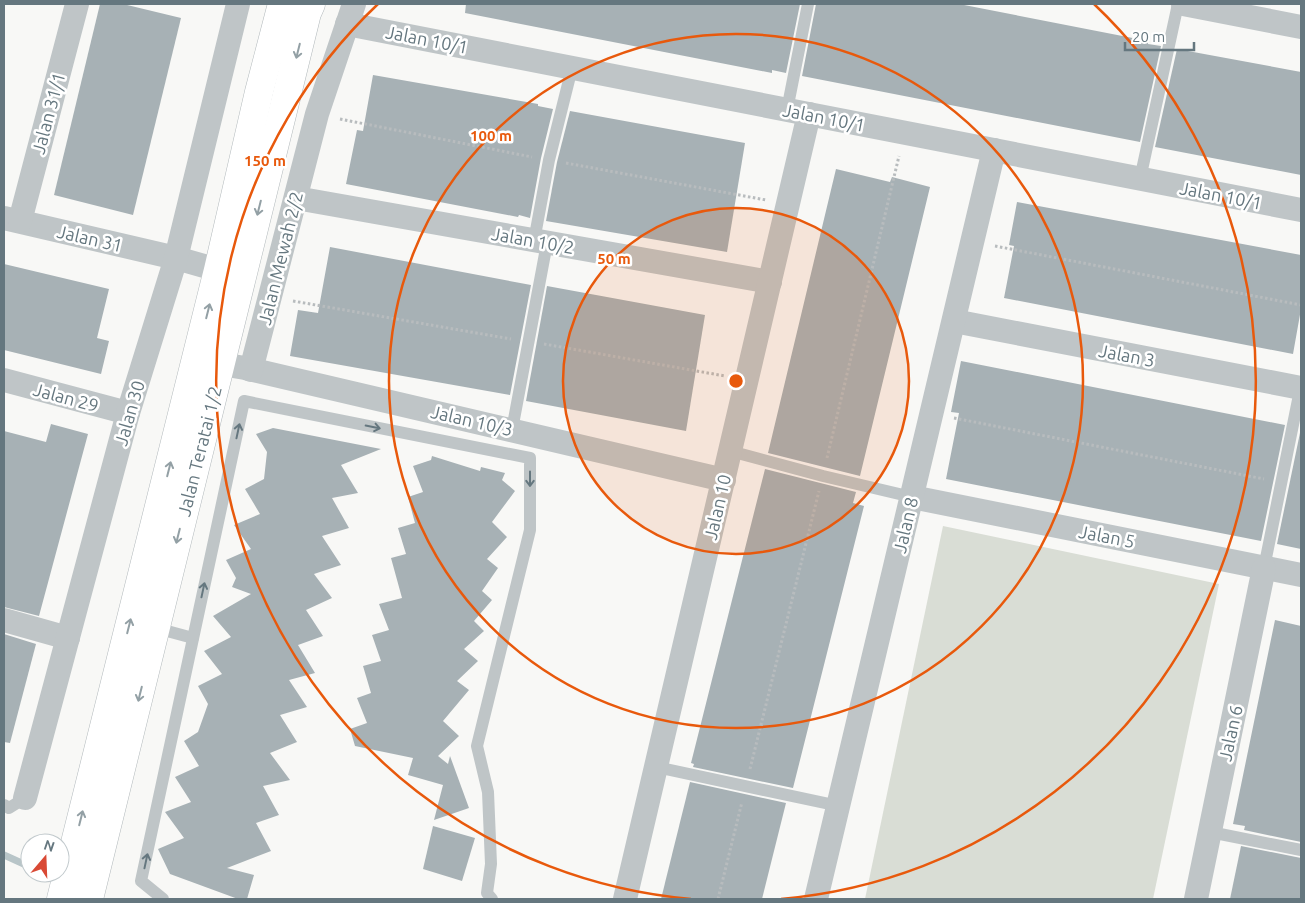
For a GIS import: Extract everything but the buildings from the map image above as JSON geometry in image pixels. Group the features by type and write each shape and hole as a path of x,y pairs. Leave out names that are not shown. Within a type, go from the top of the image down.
{"main road":[{"name":"Jalan Teratai 1/2","path":"61,899 218,270 259,92 282,4"},
{"name":"Jalan Teratai 1/2","path":"89,899 307,13 311,4"}],"street":[{"name":"Jalan 31/1","path":"12,219 77,4"},
{"name":"Jalan 30","path":"14,801 68,638 128,413 176,258 238,4"},
{"path":"1183,4 1301,28"},
{"name":"Jalan 10/1","path":"350,14 572,68 1301,210"},
{"name":"Jalan Mewah 2/2","path":"251,370 317,114 350,14"},
{"name":"Jalan 10","path":"625,899 770,282 798,112"},
{"name":"Jalan 8","path":"816,899 994,150"},
{"name":"Jalan 10/2","path":"296,198 770,282"},
{"name":"Jalan 31","path":"12,219 176,258 218,270"},
{"name":"Jalan 3","path":"954,321 1301,387"},
{"name":"Jalan 10/3","path":"220,364 519,431 724,480"},
{"name":"Jalan 29","path":"4,380 128,413"},
{"name":"Jalan 5","path":"912,497 1301,575"},
{"name":"Jalan 6","path":"1196,899 1264,568"},
{"path":"4,620 68,638"}],"lane":[{"path":"798,112 808,4"},
{"path":"1140,179 1178,4"},
{"path":"492,899 487,893 491,864 488,792 477,746 530,530 530,458 519,431 549,160 572,68"},
{"path":"1264,568 1301,387"},
{"path":"162,899 141,881 244,401 530,458"},
{"path":"730,451 912,497"},
{"path":"156,628 193,638"},
{"path":"656,767 838,806"},
{"path":"1210,832 1301,850"}],"path":[{"path":"718,899 823,476 904,133"},
{"path":"972,242 1301,306"},
{"path":"932,413 1281,483"}],"shaded area":[{"path":"943,526 1219,584 1153,899 865,899"}],"waterway":[{"path":"4,855 20,862"}]}
